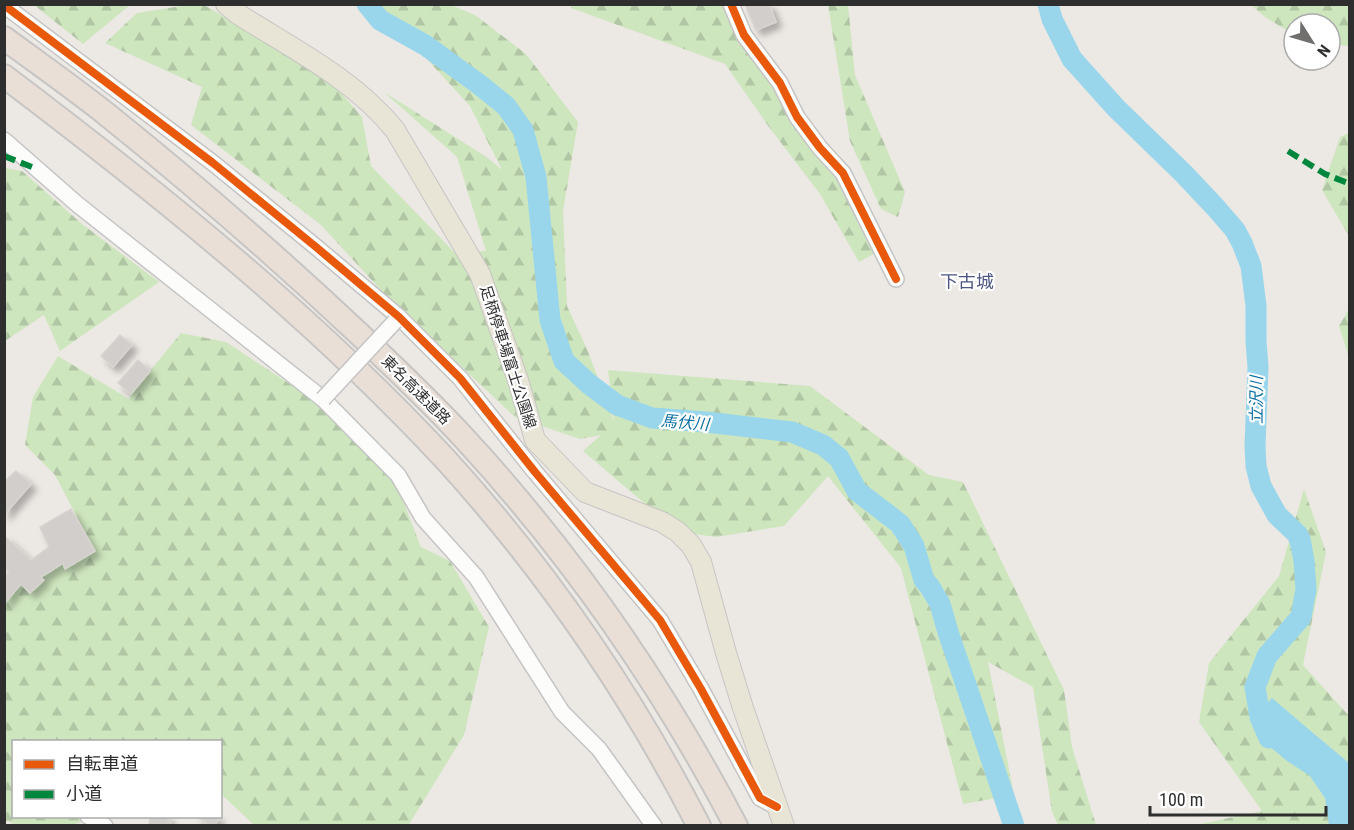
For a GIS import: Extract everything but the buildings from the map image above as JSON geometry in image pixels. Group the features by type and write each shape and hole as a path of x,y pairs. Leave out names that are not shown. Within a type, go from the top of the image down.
{"highway":[{"name":"東名高速道路","path":"4,38 104,113 224,212 310,288 402,375 464,438 571,567 622,638 672,714 736,825"},
{"name":"東名高速道路","path":"4,76 85,137 231,256 313,328 446,460 531,562 584,634 646,730 699,825"}],"main road":[{"name":"足柄停車場富士公園線","path":"226,4 238,14 336,75 384,116 395,130 480,274 518,380 535,440 585,492 662,522 678,532 691,545 701,562 743,708 781,816"}],"street":[{"path":"731,4 744,35 780,83 797,117 820,148 843,173 896,279"},
{"path":"4,5 213,163 316,247 399,317 460,378 535,472 660,620 760,798 781,816"},
{"path":"4,140 77,204 323,399 398,475 423,518 476,577 561,712 599,749 654,825"},
{"path":"323,399 399,317"}],"green space":[{"path":"573,4 730,5 881,250 859,262 820,194 725,64 571,8"},
{"path":"34,5 130,5 83,44"},
{"path":"188,5 204,5 329,79 362,117 371,166 455,253 486,251 457,157 384,92 488,158 502,170 470,106 377,5 451,5 475,15 526,54 578,122 563,211 567,306 587,349 614,421 608,370 810,386 929,475 963,482 1064,690 1072,747 1096,825 1058,825 1052,812 1033,687 988,662 1014,795 963,804 901,568 828,476 784,526 716,537 678,532 583,451 601,435 580,439 515,417 390,300 321,225 191,125 202,87 105,43 137,13"},
{"path":"828,5 848,5 855,75 905,192 898,217 881,209 850,141"},
{"path":"1251,5 1349,5 1349,46 1342,45 1342,12 1282,12 1282,28"},
{"path":"1349,133 1349,236 1322,190 1340,137"},
{"path":"5,168 22,171 82,224 159,282 60,351 44,315 5,341"},
{"path":"1349,309 1349,357 1339,326"},
{"path":"181,333 226,342 308,396 394,478 421,547 450,561 489,627 464,735 408,826 254,825 222,795 222,740 12,740 12,818 94,818 72,825 15,825 8,821 5,823 5,586 95,551 55,475 25,445 33,397 58,356 129,399"},
{"path":"1304,489 1326,552 1303,665 1349,716 1349,796 1334,825 1191,826 1262,811 1199,722 1209,663 1279,576"}],"water":[{"path":"1272,698 1349,763 1349,825 1329,825 1325,798 1310,776 1263,741 1252,720"}],"waterway":[{"name":"馬伏川","path":"367,4 380,20 425,45 480,85 506,106 523,130 536,177 550,320 564,361 617,405 652,418 792,432 823,445 839,458 857,491 900,524 914,546 924,580 940,604 1014,826"},
{"name":"立沢川","path":"1048,4 1052,19 1072,59 1116,108 1216,208 1235,230 1251,266 1256,306 1258,367 1256,466 1261,486 1277,515 1300,539 1306,589 1301,617 1267,656 1255,687 1260,717 1269,738"}],"marked path":[{"path":"1288,151 1325,174 1350,184"},
{"path":"4,156 37,169"}],"cycle path":[{"path":"731,4 744,35 780,83 797,117 820,148 843,173 896,279"},
{"path":"4,5 213,163 316,247 399,317 460,378 535,472 660,620 701,689 760,798 777,807"}],"district":[{"name":"下古城","path":"967,282"}]}
